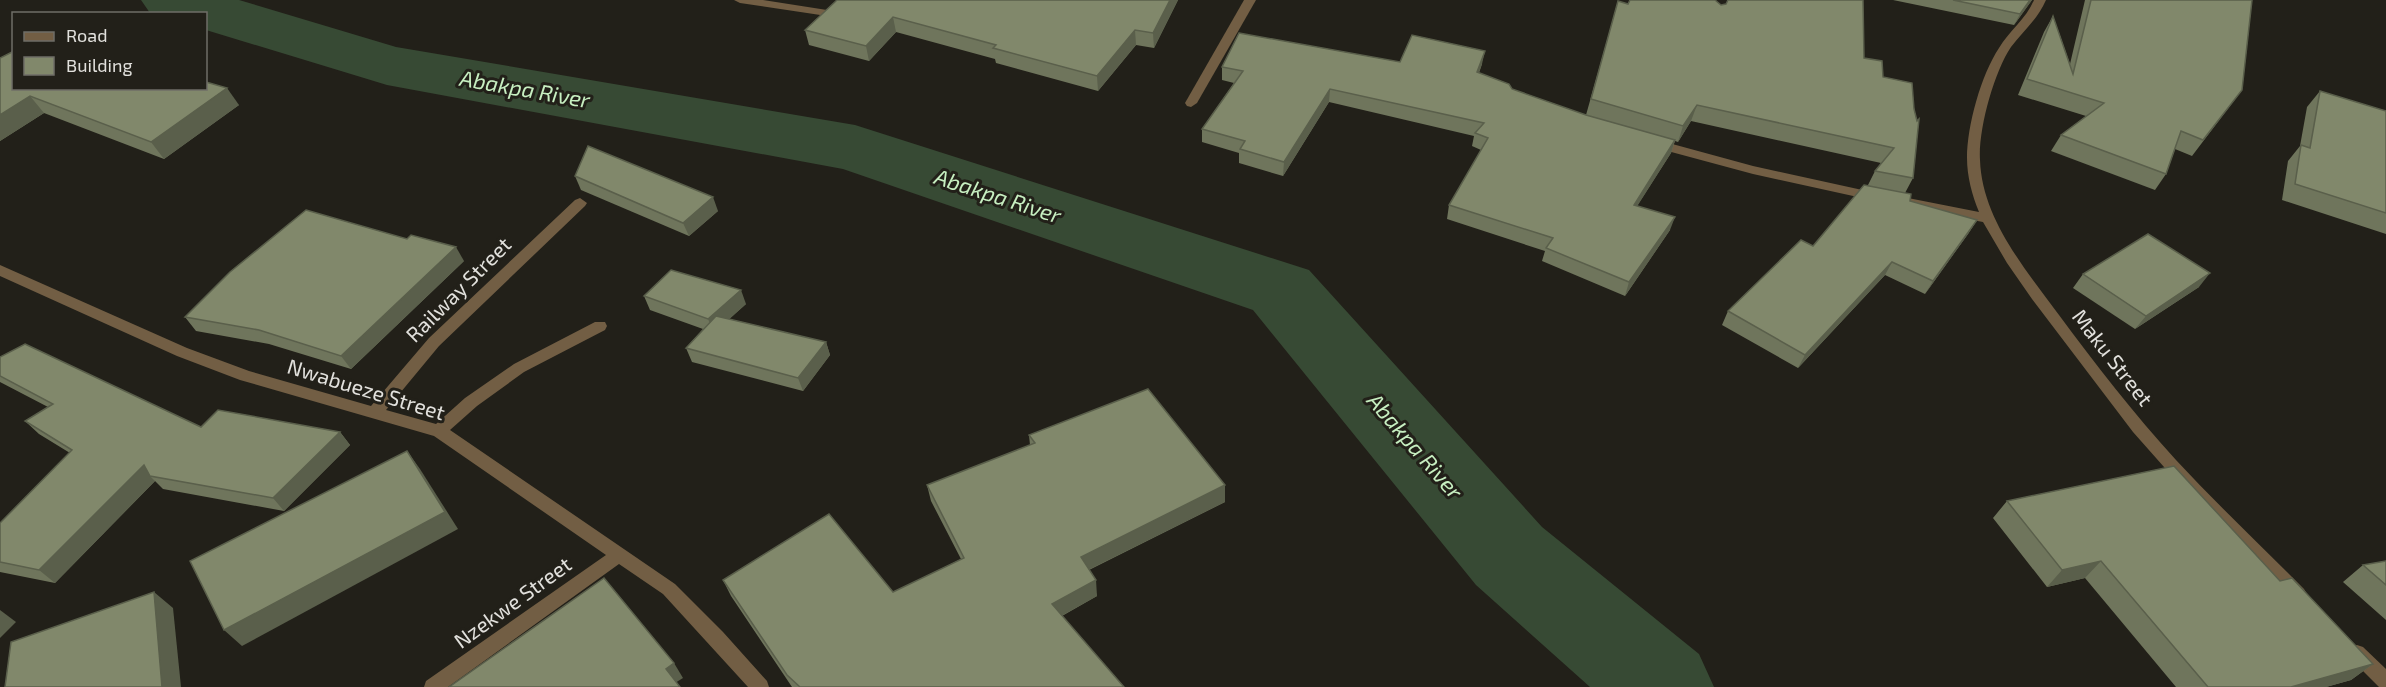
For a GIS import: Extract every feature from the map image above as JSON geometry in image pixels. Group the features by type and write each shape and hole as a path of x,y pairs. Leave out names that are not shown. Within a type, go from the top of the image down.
{"street":[{"path":"740,0 827,13"},
{"path":"1191,103 1250,0"},
{"name":"Maku Street","path":"2040,0 2025,24 2003,49 1989,81 1973,158 1978,191 1988,218 2025,278 2092,370 2170,465 2311,607"},
{"path":"1636,138 1753,170 1988,218"},
{"name":"Railway Street","path":"375,412 434,342 580,203"},
{"name":"Nwabueze Street","path":"0,270 182,352 245,376 439,430 669,589 717,638 760,687"},
{"path":"439,430 471,402 519,368 600,326"},
{"name":"Nzekwe Street","path":"433,687 472,662 556,598 619,555"},
{"path":"2344,640 2386,681"}],"building":[{"path":"837,0 1170,0 1153,33 1135,30 1097,76 993,48 996,45 893,17 866,46 805,30"},
{"path":"1630,0 1715,0 1721,5 1726,4 1728,0 1863,0 1864,58 1882,61 1883,77 1912,83 1914,109 1917,121 1919,119 1913,178 1875,171 1894,148 1697,105 1683,126 1591,99 1618,1 1628,4"},
{"path":"1953,0 2030,0 2020,14"},
{"path":"2091,0 2252,0 2242,90 2203,140 2181,131 2166,174 2061,135 2104,103 2027,79 2053,16 2073,74"},
{"path":"1239,33 1400,62 1412,35 1485,51 1477,72 1509,84 1512,89 1586,115 1675,140 1634,205 1675,217 1629,282 1546,248 1553,238 1449,205 1488,138 1475,133 1484,123 1330,89 1284,162 1240,149 1245,141 1202,129 1243,71 1222,67"},
{"path":"12,52 12,90 207,90 207,82 227,88 151,142 30,96 0,115 0,58"},
{"path":"2320,91 2386,111 2386,213 2295,184 2301,145 2310,148"},
{"path":"588,146 713,197 683,223 575,176"},
{"path":"1864,185 1911,194 1910,201 1977,220 1933,281 1892,262 1805,355 1728,311 1801,240 1813,246"},
{"path":"306,210 407,239 411,235 456,247 341,356 259,330 185,317 230,272"},
{"path":"2148,234 2210,273 2146,316 2083,274"},
{"path":"671,270 741,290 708,319 644,296"},
{"path":"716,316 826,342 798,378 686,348"},
{"path":"25,344 201,427 218,410 340,432 273,498 150,476 144,465 39,570 0,562 0,523 72,450 25,421 53,404 0,376 0,357"},
{"path":"1148,389 1225,485 1081,557 1096,580 1052,604 1124,687 800,687 787,675 723,580 829,514 893,592 964,558 927,485 1035,443 1029,435"},
{"path":"407,451 445,512 224,630 190,561"},
{"path":"2174,466 2280,581 2292,578 2373,664 2291,687 2208,687 2101,561 2062,570 2007,501"},
{"path":"2386,561 2386,585 2363,565"},
{"path":"604,578 674,663 666,669 680,687 449,687"},
{"path":"154,592 162,687 5,687 11,642"}],"waterway":[{"name":"Abakpa River","path":"172,0 387,65 855,148 1281,290 1509,556 1663,687"}]}
